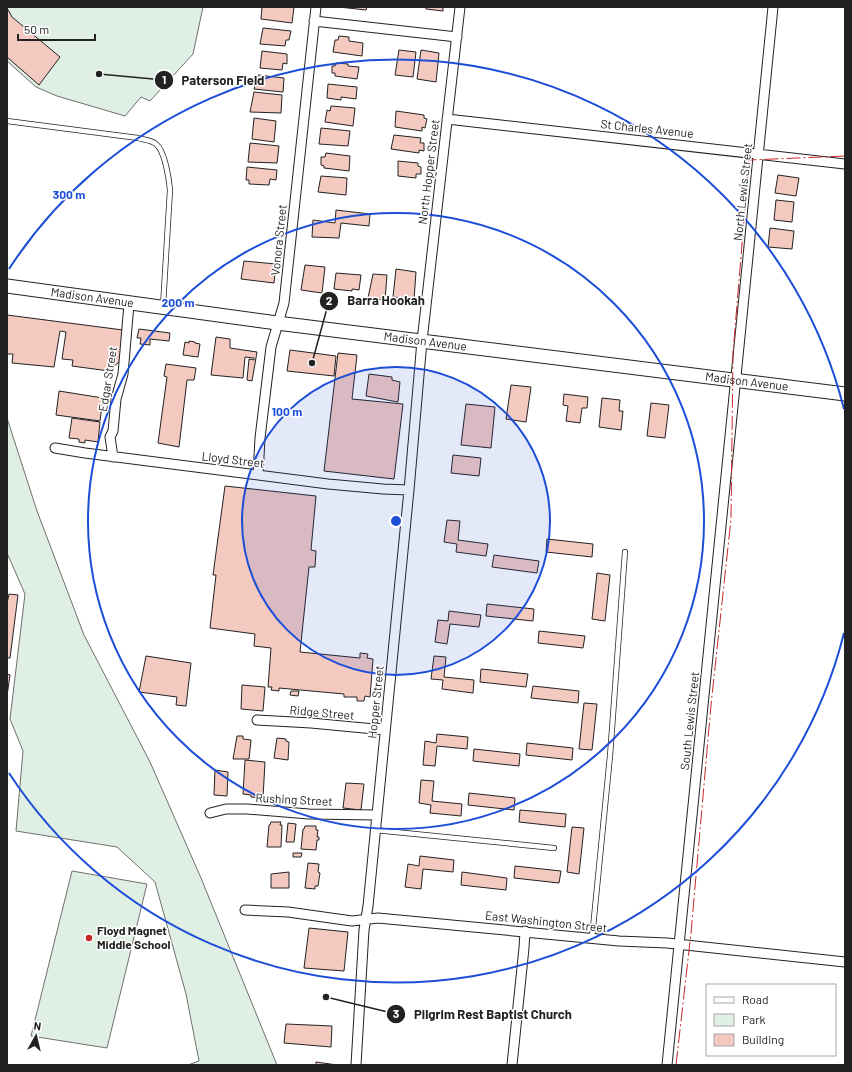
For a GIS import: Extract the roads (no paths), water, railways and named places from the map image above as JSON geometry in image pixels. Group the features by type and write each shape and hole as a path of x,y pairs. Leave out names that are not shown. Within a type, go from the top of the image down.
{"main road":[{"name":"Madison Avenue","path":"7,286 129,304 845,394"}],"street":[{"name":"Vonora Street","path":"258,474 260,438 271,346 284,303 316,7"},
{"name":"North Hopper Street","path":"422,341 460,7"},
{"name":"North Lewis Street","path":"736,380 774,7"},
{"path":"314,21 457,37"},
{"name":"St Charles Avenue","path":"447,119 845,164"},
{"name":"Edgar Street","path":"113,457 110,437 113,431 116,399 123,374 129,304"},
{"name":"Hopper Street","path":"356,1065 364,930 368,906 377,815 422,341"},
{"name":"South Lewis Street","path":"667,1065 736,380"},
{"name":"Lloyd Street","path":"55,448 113,457 328,484 409,490"},
{"name":"Ridge Street","path":"257,720 311,723 385,730"},
{"name":"Rushing Street","path":"210,813 226,809 247,809 309,814 377,815"},
{"name":"East Washington Street","path":"245,910 288,912 352,921 378,918 619,941 680,944 845,962"},
{"path":"512,1065 525,931"}],"lane":[{"path":"7,121 138,138 150,141 157,145 165,162 170,190 162,308"},
{"path":"592,938 610,756 625,552"},
{"path":"375,830 554,848"}],"place":[{"name":"Paterson Field","path":"99,74"},
{"name":"Barra Hookah","path":"312,363"},
{"name":"Floyd Magnet Middle School","path":"89,938"},
{"name":"Pilgrim Rest Baptist Church","path":"326,997"}]}
